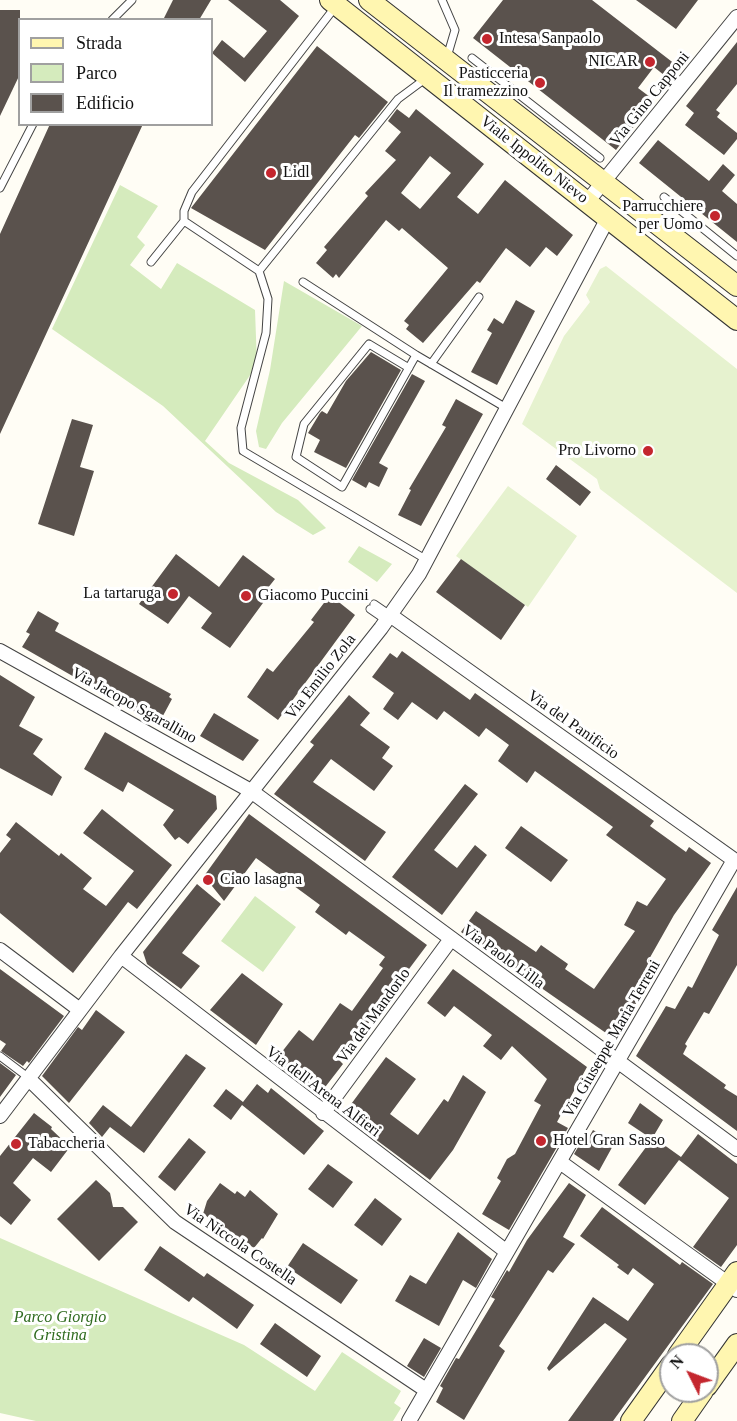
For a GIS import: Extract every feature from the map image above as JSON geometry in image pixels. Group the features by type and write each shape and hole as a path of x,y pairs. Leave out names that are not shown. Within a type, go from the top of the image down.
{"main road":[{"name":"Viale Ippolito Nievo","path":"369,0 604,182 620,198 737,286"},
{"name":"Viale Ippolito Nievo","path":"333,3 587,202 610,216 737,320"},
{"path":"687,1343 734,1282"},
{"path":"719,1369 737,1344"},
{"path":"631,1421 659,1378"},
{"path":"682,1421 695,1403"}],"street":[{"name":"Via Gino Capponi","path":"587,202 737,17"},
{"name":"Via Emilio Zola","path":"0,1116 121,956 388,618 427,560 610,216"},
{"name":"Via del Panificio","path":"388,618 736,861"},
{"name":"Via Jacopo Sgarallino","path":"0,651 251,791"},
{"name":"Via Paolo Lilla","path":"251,791 737,1149"},
{"name":"Via Giuseppe Maria Terreni","path":"409,1421 736,861"},
{"name":"Via del Mandorlo","path":"323,1113 451,939"},
{"path":"0,950 80,1010"},
{"name":"Via dell'Arena Alfieri","path":"121,956 507,1252"},
{"name":"Via Niccola Costella","path":"29,1078 175,1222 426,1390"},
{"path":"560,1162 734,1282"}],"lane":[{"path":"114,18 132,0"},
{"path":"442,0 455,30 446,60"},
{"path":"151,262 184,221 184,212 192,192 322,24 333,3"},
{"path":"472,58 600,158"},
{"path":"259,271 398,99 418,82 429,78"},
{"path":"0,188 32,126"},
{"path":"664,197 737,256"},
{"path":"184,221 259,271 268,299 266,333 241,428 243,451 427,560"},
{"path":"303,282 416,355 508,409"},
{"path":"431,364 479,297"},
{"path":"409,368 369,344 304,424 296,457 342,487 409,368 416,355"},
{"path":"372,606 388,618"},
{"path":"0,1056 29,1078"}],"green space":[{"path":"120,185 158,206 137,237 145,245 130,265 161,289 177,263 255,310 257,365 205,441 229,463 298,500 326,528 313,535 276,512 163,406 52,329"},
{"name":"Pro Livorno","path":"606,266 737,369 737,593 600,489 597,479 522,424 564,336 590,302 586,295 600,269"},
{"path":"284,281 362,326 282,423 266,449 259,447 256,431 270,370"},
{"path":"508,486 577,536 528,607 456,556"},
{"path":"359,546 392,564 377,582 348,562"},
{"path":"255,896 296,927 263,972 221,941"},
{"name":"Parco Giorgio Gristina","path":"0,1238 244,1345 315,1391 342,1352 401,1391 394,1403 401,1408 393,1421 36,1421 0,1413"}],"building":[{"path":"173,0 211,0 200,18 164,18"},
{"path":"228,0 280,0 299,16 245,82 213,54 222,40 244,58 267,31"},
{"path":"503,0 592,0 680,68 670,80 654,67 638,88 654,100 616,150 473,38"},
{"path":"636,0 698,0 676,29"},
{"path":"0,10 20,10 18,78 0,116"},
{"path":"737,42 737,84 716,110 720,113 717,117 737,133 737,139 724,155 685,125 694,113 686,106"},
{"name":"Lidl","path":"317,46 388,102 359,138 355,135 265,250 191,208"},
{"path":"397,109 409,118 416,109 484,164 457,197 478,214 505,180 573,235 557,256 546,247 530,267 506,248 480,283 477,281 423,343 406,329 409,325 404,321 448,268 402,228 399,231 386,220 339,278 336,274 333,278 316,263 327,250 324,247 368,196 365,193 396,160 385,151 401,132 388,121","holes":["430,156 451,173 420,209 401,193"]},
{"path":"49,126 142,126 0,434 0,234"},
{"path":"658,140 709,181 723,164 735,175 722,191 737,204 737,242 639,163"},
{"path":"516,300 535,311 497,385 471,372 492,333 487,330 494,318 503,324"},
{"path":"371,352 401,370 346,468 314,452 320,440 308,433 322,411 327,414 346,381"},
{"path":"412,374 425,381 379,463 388,468 379,487 369,482 366,488 352,480"},
{"path":"456,399 483,414 421,526 398,515 411,490 409,489 446,427 442,425"},
{"path":"72,419 93,425 80,467 94,471 74,536 38,524"},
{"path":"556,465 591,492 580,506 546,479"},
{"path":"176,554 219,587 243,555 275,579 267,589 271,592 230,648 201,628 212,613 189,596 168,624 139,604"},
{"path":"461,559 525,605 501,640 436,592"},
{"path":"330,595 355,615 278,720 247,697 267,668 273,672 314,622 311,620"},
{"path":"38,611 59,623 55,631 171,694 169,697 172,699 158,725 22,647 30,634 26,632"},
{"path":"402,651 470,700 475,693 654,821 650,826 686,852 689,847 711,863 674,915 648,961 656,967 616,1040 461,932 476,911 536,952 541,945 568,964 565,969 594,989 635,931 624,925 637,901 647,906 666,879 606,835 613,827 535,771 527,783 498,761 509,745 486,728 479,737 444,711 437,720 412,702 398,720 383,709 394,693 372,677 390,653 397,658"},
{"path":"0,675 35,697 19,726 43,739 33,754 62,777 52,796 0,768"},
{"path":"349,695 370,713 360,725 390,747 382,758 393,766 374,791 331,759 313,782 386,832 365,861 274,794 314,745 310,742"},
{"path":"214,713 259,740 243,761 200,736"},
{"path":"105,732 216,796 217,809 188,844 179,837 175,840 163,825 174,810 128,782 123,792 84,769"},
{"path":"465,784 478,794 434,850 457,868 475,845 487,855 442,915 392,877"},
{"path":"102,809 172,865 137,909 128,902 73,973 0,913 0,853 11,839 6,835 16,822 59,856 61,853 92,878 83,889 106,906 134,871 83,833"},
{"path":"249,814 427,945 340,1061 343,1064 319,1095 274,1062 299,1030 313,1041 340,1003 352,1011 383,968 379,965 385,957 349,931 346,935 315,912 320,905 256,858 224,901 204,876"},
{"path":"521,826 568,860 551,882 505,848"},
{"path":"197,884 221,904 182,953 200,966 181,989 147,964 143,952"},
{"path":"737,887 737,965 709,1014 704,1012 685,1044 687,1046 683,1054 726,1085 724,1088 737,1096 737,1131 636,1056 666,1006 675,1009 688,986 692,988 719,935 712,930"},
{"path":"0,969 64,1016 29,1063 27,1061 23,1066 1,1051 6,1044 0,1040"},
{"path":"453,969 587,1067 557,1122 568,1128 509,1230 482,1214 501,1181 497,1178 507,1159 515,1154 541,1105 534,1101 547,1079 512,1046 501,1060 483,1046 492,1035 454,1006 445,1017 427,1003"},
{"path":"242,973 283,1004 256,1045 210,1010"},
{"path":"96,1010 125,1032 69,1103 42,1076 78,1027 82,1030"},
{"path":"186,1054 206,1068 144,1153 110,1127 102,1137 89,1123 103,1105 131,1127"},
{"path":"386,1057 416,1079 390,1114 418,1135 444,1099 448,1102 463,1075 486,1092 453,1150 430,1180 343,1115"},
{"path":"0,1063 16,1075 0,1097"},
{"path":"257,1084 268,1093 271,1088 324,1131 304,1155 242,1105 231,1120 213,1106 226,1089 243,1102"},
{"path":"640,1103 663,1120 653,1137 681,1157 698,1134 737,1164 737,1245 721,1267 693,1247 729,1198 679,1160 645,1205 618,1185 652,1139 628,1123"},
{"path":"34,1113 52,1127 51,1129 70,1147 51,1172 33,1158 13,1183 31,1200 11,1225 0,1216 0,1156"},
{"path":"593,1130 615,1142 599,1171 574,1154 584,1137 588,1139"},
{"path":"189,1138 206,1152 175,1191 158,1177"},
{"path":"328,1164 353,1182 333,1208 308,1189"},
{"path":"96,1180 110,1193 113,1207 123,1207 138,1222 99,1261 57,1219"},
{"path":"220,1183 235,1194 237,1191 245,1197 250,1190 278,1214 263,1239 254,1248 203,1214 207,1201"},
{"path":"569,1183 586,1195 563,1237 575,1244 553,1273 548,1270 499,1346 505,1351 464,1420 436,1402 443,1388 440,1386 495,1299 491,1297 507,1270 509,1272 527,1240"},
{"path":"375,1198 402,1219 382,1246 354,1225"},
{"path":"602,1207 680,1265 682,1262 713,1284 670,1343 659,1343 659,1358 613,1421 568,1421 627,1339 605,1323 549,1371 547,1368 593,1297 628,1321 654,1284 633,1268 628,1275 617,1267 619,1265 580,1236"},
{"path":"458,1232 492,1259 476,1288 463,1280 439,1326 395,1301 410,1275 426,1284"},
{"path":"303,1243 358,1280 341,1304 287,1267"},
{"path":"160,1246 204,1277 207,1273 254,1305 237,1329 193,1297 189,1302 144,1270"},
{"path":"275,1323 321,1356 307,1377 260,1344"},
{"path":"424,1338 441,1348 424,1377 407,1366"}],"place":[{"name":"Intesa Sanpaolo","path":"487,39"},
{"name":"NICAR","path":"650,62"},
{"name":"Pasticceria Il tramezzino","path":"540,83"},
{"name":"Lidl","path":"271,173"},
{"name":"Parrucchiere per Uomo","path":"715,216"},
{"name":"Pro Livorno","path":"648,451"},
{"name":"La tartaruga","path":"173,594"},
{"name":"Giacomo Puccini","path":"246,596"},
{"name":"Ciao lasagna","path":"208,880"},
{"name":"Hotel Gran Sasso","path":"541,1141"},
{"name":"Tabaccheria","path":"16,1144"}]}
